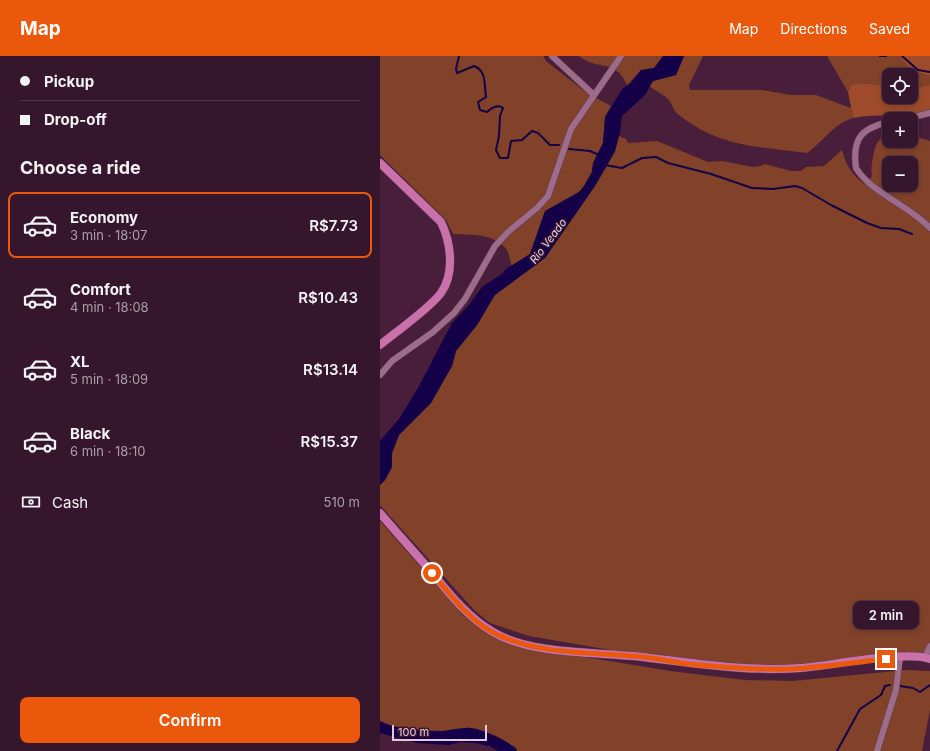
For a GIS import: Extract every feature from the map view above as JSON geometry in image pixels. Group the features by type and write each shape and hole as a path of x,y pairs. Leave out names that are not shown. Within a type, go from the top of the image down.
{"main road":[{"path":"380,163 441,222 447,234 450,264 448,279 441,293 380,345"},
{"path":"380,513 452,597 476,621 494,633 513,641 561,650 634,656 687,664 750,669 800,668 900,657 927,658"}],"street":[{"path":"552,56 594,95"},
{"path":"380,375 392,360 432,332 454,313 465,299 495,246 508,232 537,208 548,196 557,176 571,129 621,56"},
{"path":"918,116 930,113"},
{"path":"882,124 871,126 863,132 856,146 856,168 875,188 913,211 930,228"},
{"path":"927,658 930,646"},
{"path":"877,751 896,690 900,657"}],"shaded area":[{"path":"380,56 543,56 547,62 587,93 611,106 605,117 603,143 593,163 592,172 579,192 545,211 530,254 512,266 507,250 496,240 475,235 453,234 446,220 380,155"},
{"path":"579,56 663,56 654,68 641,70 627,85 617,71 606,66 586,61"},
{"path":"684,56 703,56 689,85 690,90 762,90 791,95 816,95 851,108 853,118 840,124 807,153 756,147 725,140 695,126 679,115 675,112 667,98 649,86 653,81 676,75"},
{"path":"827,56 899,56 909,68 882,68 882,85 861,83 851,85 848,92"},
{"path":"899,56 930,56 930,76 918,73 918,68 909,68"},
{"path":"918,73 930,76 930,85 918,87"},
{"path":"861,83 882,85 882,104 918,104 918,87 930,85 930,112 918,114 918,112 882,112 882,116 853,118 848,92 851,85"},
{"path":"619,136 626,139 628,143 657,141 708,162 722,161 753,167 765,164 791,171 801,171 806,167 824,166 842,150 845,161 850,169 864,184 872,177 873,157 876,146 881,138 882,148 918,148 918,137 930,141 930,661 883,661 801,670 628,653 529,636 490,623 475,611 380,505 380,485 385,480 392,467 392,453 399,435 431,403 452,366 456,351 477,325 495,294 545,258 595,186 615,152"},
{"path":"380,521 464,616 485,632 496,637 567,654 670,671 745,680 792,681 906,670 930,671 930,710 922,751 517,751 516,747 457,729 442,731 390,726 380,721"}],"water":[{"name":"Rio Veado","path":"663,56 684,56 676,75 653,81 645,95 622,116 615,151 595,186 545,258 495,295 477,325 456,351 452,366 431,403 399,435 392,453 392,467 385,480 380,485 380,441 399,419 418,388 452,323 469,305 482,287 502,274 506,269 530,254 545,211 579,192 584,186 592,172 593,163 603,143 605,117 623,88 630,84 641,70 654,68"},
{"path":"380,721 403,728 420,731 444,731 464,728 476,729 504,740 517,751 498,751 489,746 475,743 460,742 449,745 417,743 380,733"}],"waterway":[{"path":"459,56 456,69 457,73 474,66 478,68 483,75 486,97 478,102 480,110 487,112 497,106 503,108 500,116 499,136 496,150 500,158 508,158 511,141 522,140 532,131 538,133 550,145 559,145"},
{"path":"880,56 886,56"},
{"path":"902,56 918,70 930,72"},
{"path":"569,149 590,151 599,155"},
{"path":"605,165 622,168 642,158 656,157 668,163 711,174 752,188 773,189 795,186 802,188 831,205 867,223 881,228 899,229 912,234"},
{"path":"837,751 860,709 881,695 885,686 890,685"},
{"path":"900,686 913,688 920,692 930,685"}],"route":[{"path":"432,573 452,597 476,621 494,633 513,641 538,647 634,656 687,664 765,669 800,668 886,659"}]}
